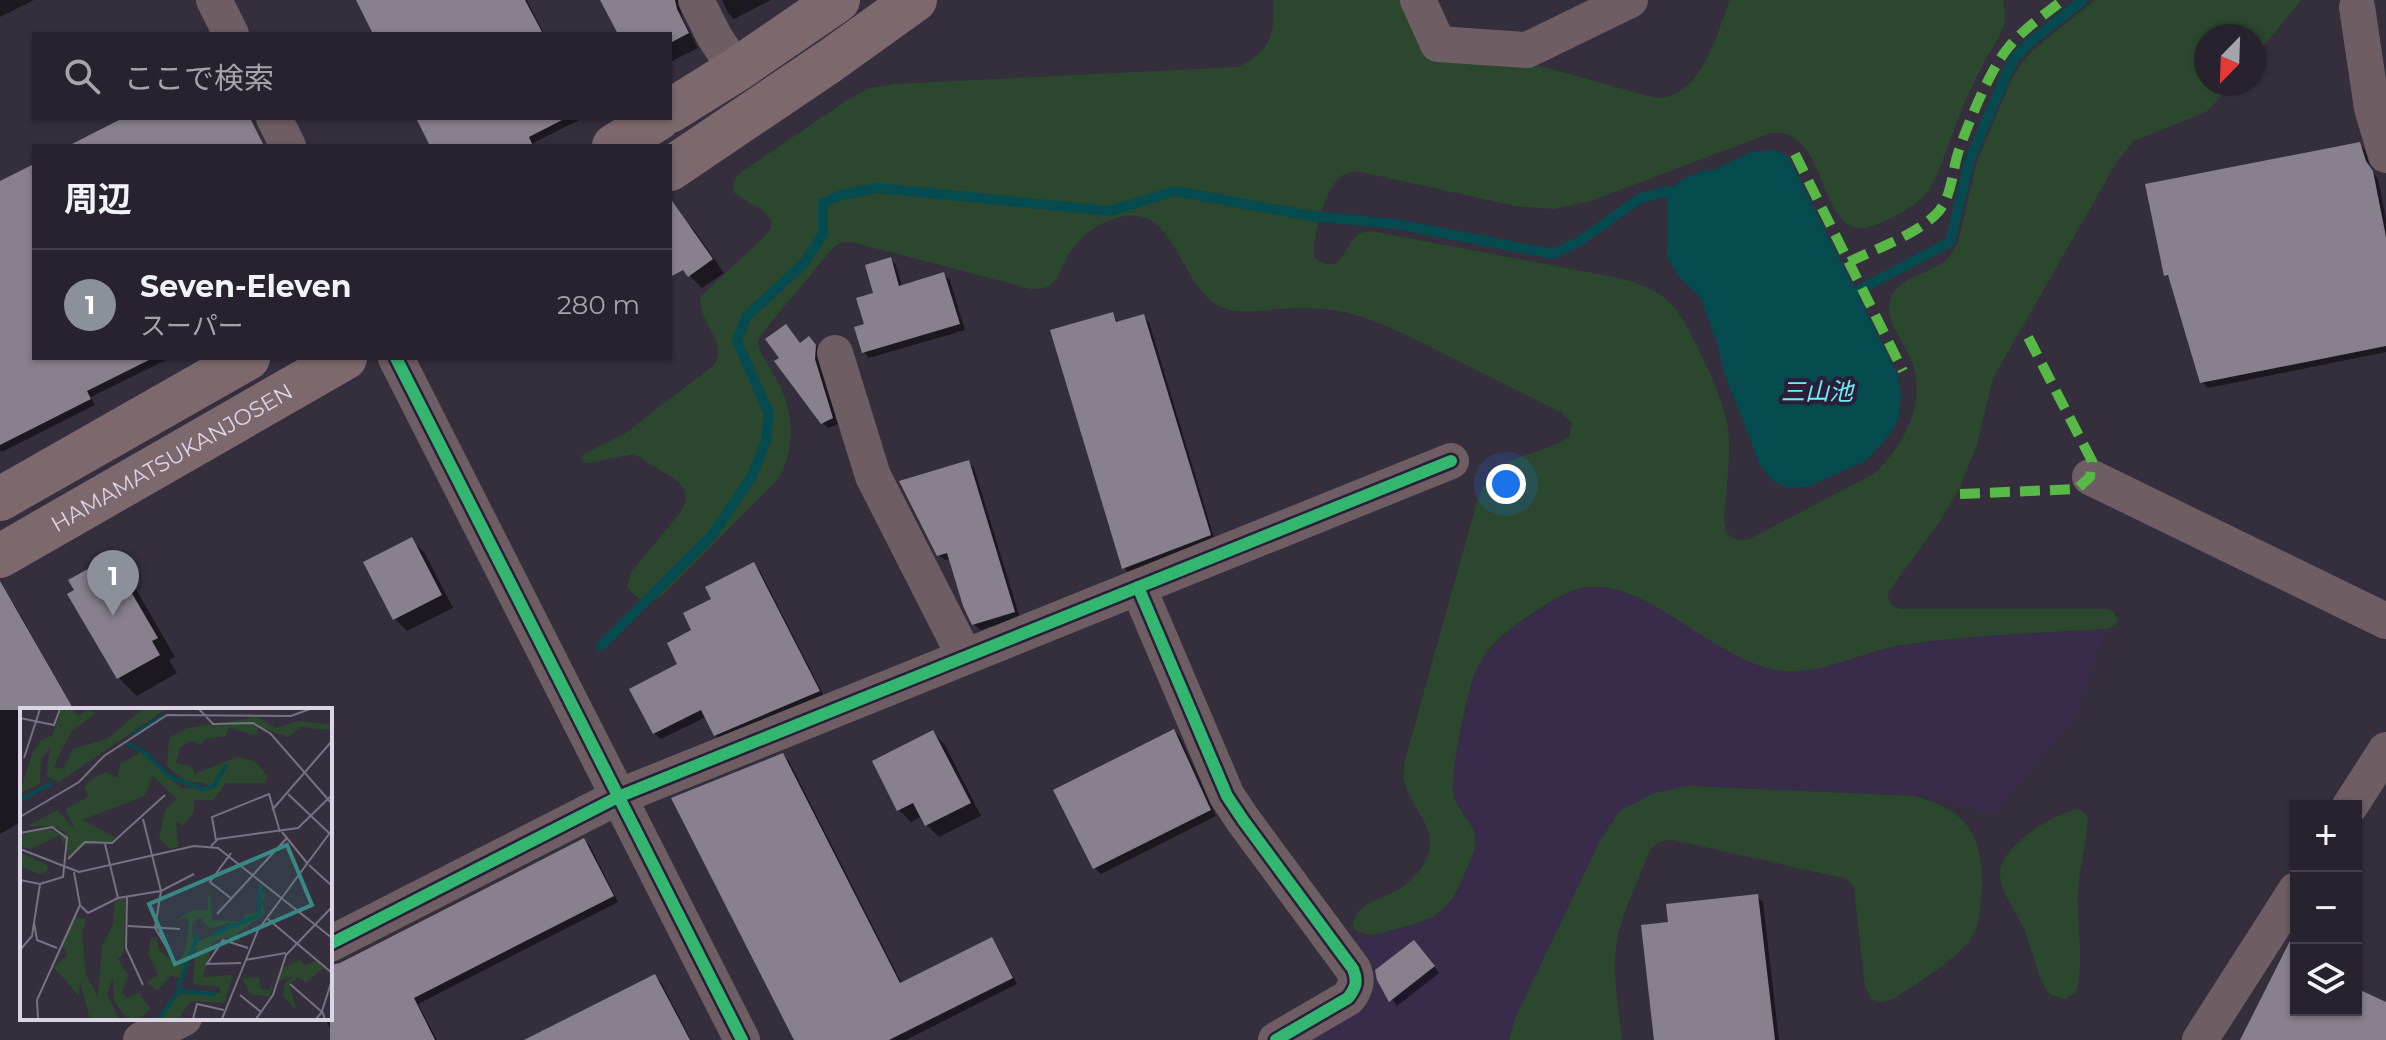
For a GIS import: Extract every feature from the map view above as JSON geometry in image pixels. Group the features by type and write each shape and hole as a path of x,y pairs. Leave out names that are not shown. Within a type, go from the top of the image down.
{"main road":[{"path":"672,110 838,0"},
{"path":"672,168 915,0"},
{"path":"617,144 656,120"},
{"path":"0,499 244,360"},
{"name":"HAMAMATSUKANJOSEN","path":"0,556 342,360"}],"street":[{"path":"214,0 230,32"},
{"path":"696,0 736,70"},
{"path":"1418,0 1438,44 1527,50 1630,0"},
{"path":"2357,7 2372,108 2386,155"},
{"path":"275,120 287,144"},
{"path":"835,353 873,476 965,657"},
{"path":"397,360 742,1040"},
{"path":"332,943 618,797 1451,461"},
{"path":"2090,477 2386,621"},
{"path":"1138,587 1227,796 1353,969 1357,979 1355,989 1348,998 1276,1040"},
{"path":"2354,800 2386,750"},
{"path":"2200,1040 2290,899"},
{"path":"141,1040 180,1020"}],"shaded area":[{"path":"1273,0 1404,0 1423,42 1547,68 1656,98 1672,95 1696,76 1713,46 1730,0 2003,0 2005,16 2002,30 1971,89 1933,182 1924,196 1912,206 1866,228 1846,223 1836,211 1812,159 1802,145 1789,135 1771,133 1591,201 1554,209 1515,206 1361,172 1345,174 1325,200 1314,257 1325,264 1339,260 1354,238 1371,231 1624,279 1650,289 1667,300 1696,344 1724,410 1729,446 1724,521 1729,535 1739,540 1750,539 1875,473 1896,449 1911,420 1917,388 1910,357 1892,322 1890,300 1899,286 1944,262 1954,250 1977,161 2012,78 2033,50 2095,0 2301,0 2266,43 2266,24 2194,24 2194,96 2221,96 2206,112 2134,141 2118,160 1993,378 1977,445 1959,489 1938,524 1889,591 1888,599 1892,606 1900,609 2108,609 2118,619 2115,626 1902,645 1828,666 1784,671 1758,665 1732,653 1631,594 1606,588 1572,591 1543,606 1503,635 1486,653 1473,677 1460,729 1453,792 1474,831 1475,846 1452,899 1437,914 1418,923 1377,934 1363,933 1353,928 1357,914 1368,904 1409,882 1423,865 1430,849 1427,828 1407,790 1405,760 1478,498 1488,477 1498,468 1569,437 1572,424 1562,413 1387,326 1361,317 1318,309 1250,311 1221,307 1196,284 1168,237 1157,225 1143,217 1126,216 1107,221 1090,231 1070,252 1054,281 1040,289 852,242 842,242 834,247 758,341 789,411 790,442 782,472 662,596 642,600 631,591 627,586 632,571 681,512 686,501 685,490 676,480 634,454 588,463 584,463 581,457 624,434 713,366 718,349 703,315 701,296 771,228 771,219 763,211 734,193 733,182 740,173 870,88 895,84 1238,67 1264,48 1273,23"},
{"path":"1610,587 1815,669 1898,646 1948,639 2107,629 2076,717 1994,814 1935,797 1688,786 1601,839 1515,1018 1509,1040 1296,1040 1372,995 1374,981 1346,942 1424,922 1457,893 1474,850 1476,836 1453,794 1452,779 1475,670 1507,632 1556,599 1580,588"},
{"path":"1688,786 1915,796 1947,809 1968,826 1979,851 1982,885 1974,933 1959,952 1937,969 1893,999 1882,1002 1872,999 1865,987 1854,888 1848,879 1673,840 1664,841 1655,845 1648,854 1618,935 1615,970 1622,1040 1509,1040 1515,1018 1601,839 1620,811 1652,794"},
{"path":"2078,809 2087,815 2078,891 2080,967 2076,992 2065,999 2050,995 2046,988 2025,931 2003,888 2000,873 2009,852 2030,832"}],"water":[{"name":"三山池","path":"1775,150 1788,156 1898,375 1901,394 1899,417 1889,436 1866,461 1807,487 1788,488 1773,481 1760,465 1725,375 1700,297 1679,277 1667,257 1668,199 1673,187 1682,179 1713,170 1751,152"}],"building":[{"path":"356,0 525,0 542,32 372,32"},
{"path":"600,0 675,0 689,33 672,42 672,32 617,32"},
{"path":"119,120 251,120 263,144 72,144"},
{"path":"417,120 562,120 529,137 532,144 429,144"},
{"path":"2360,142 2373,171 2386,237 2386,346 2200,383 2168,275 2164,276 2145,184"},
{"path":"32,165 32,360 149,360 87,391 91,399 0,445 0,181"},
{"path":"672,201 713,259 688,277 683,270 672,276"},
{"path":"891,257 899,286 944,272 960,324 862,353 854,327 864,324 856,298 873,293 865,265"},
{"path":"1113,312 1116,322 1144,314 1211,535 1122,569 1050,330"},
{"path":"786,324 800,343 809,336 816,345 815,359 833,418 821,424 774,361 779,358 765,339"},
{"path":"969,460 1015,612 972,625 947,553 937,556 899,481"},
{"path":"412,537 442,595 393,620 363,562"},
{"path":"754,562 820,691 714,736 701,710 653,734 629,689 677,664 667,643 691,630 683,613 711,599 705,587"},
{"path":"95,565 101,574 116,566 158,638 152,641 160,655 117,679 67,594 74,590 68,580"},
{"path":"0,581 73,708 0,710"},
{"path":"1174,729 1211,810 1093,869 1053,790"},
{"path":"933,730 971,803 925,826 913,803 897,811 872,761"},
{"path":"783,753 900,983 992,937 1013,978 889,1040 794,1040 671,798"},
{"path":"584,838 614,896 414,998 435,1040 330,1040 332,965"},
{"path":"1758,894 1775,1040 1654,1040 1641,925 1668,922 1666,904"},
{"path":"1414,940 1435,966 1389,1002 1375,970"},
{"path":"2290,941 2290,1016 2362,1016 2362,991 2386,1002 2386,1040 2240,1040"},
{"path":"655,974 690,1040 524,1040"}],"waterway":[{"path":"1857,291 1950,242 1970,159 2015,58 2083,0"},
{"path":"601,646 713,534 752,476 766,440 769,414 737,341 746,317 804,263 823,234 823,203 841,195 878,188 1110,211 1175,191 1311,216 1396,224 1553,254 1580,241 1640,198 1671,191"}],"marked path":[{"path":"1849,262 1909,234 1939,211 1949,191 1967,128 2001,57 2034,22 2063,0"},
{"path":"1795,154 1903,371"},
{"path":"1960,494 2077,489 2090,477 2092,461 2028,337"}],"cycle path":[{"path":"397,360 742,1040"},
{"path":"332,943 618,797 1451,461"},
{"path":"1138,587 1227,796 1355,973 1355,984 1348,998 1276,1040"}],"place":[{"name":"Seven-Eleven","path":"113,616"}]}
